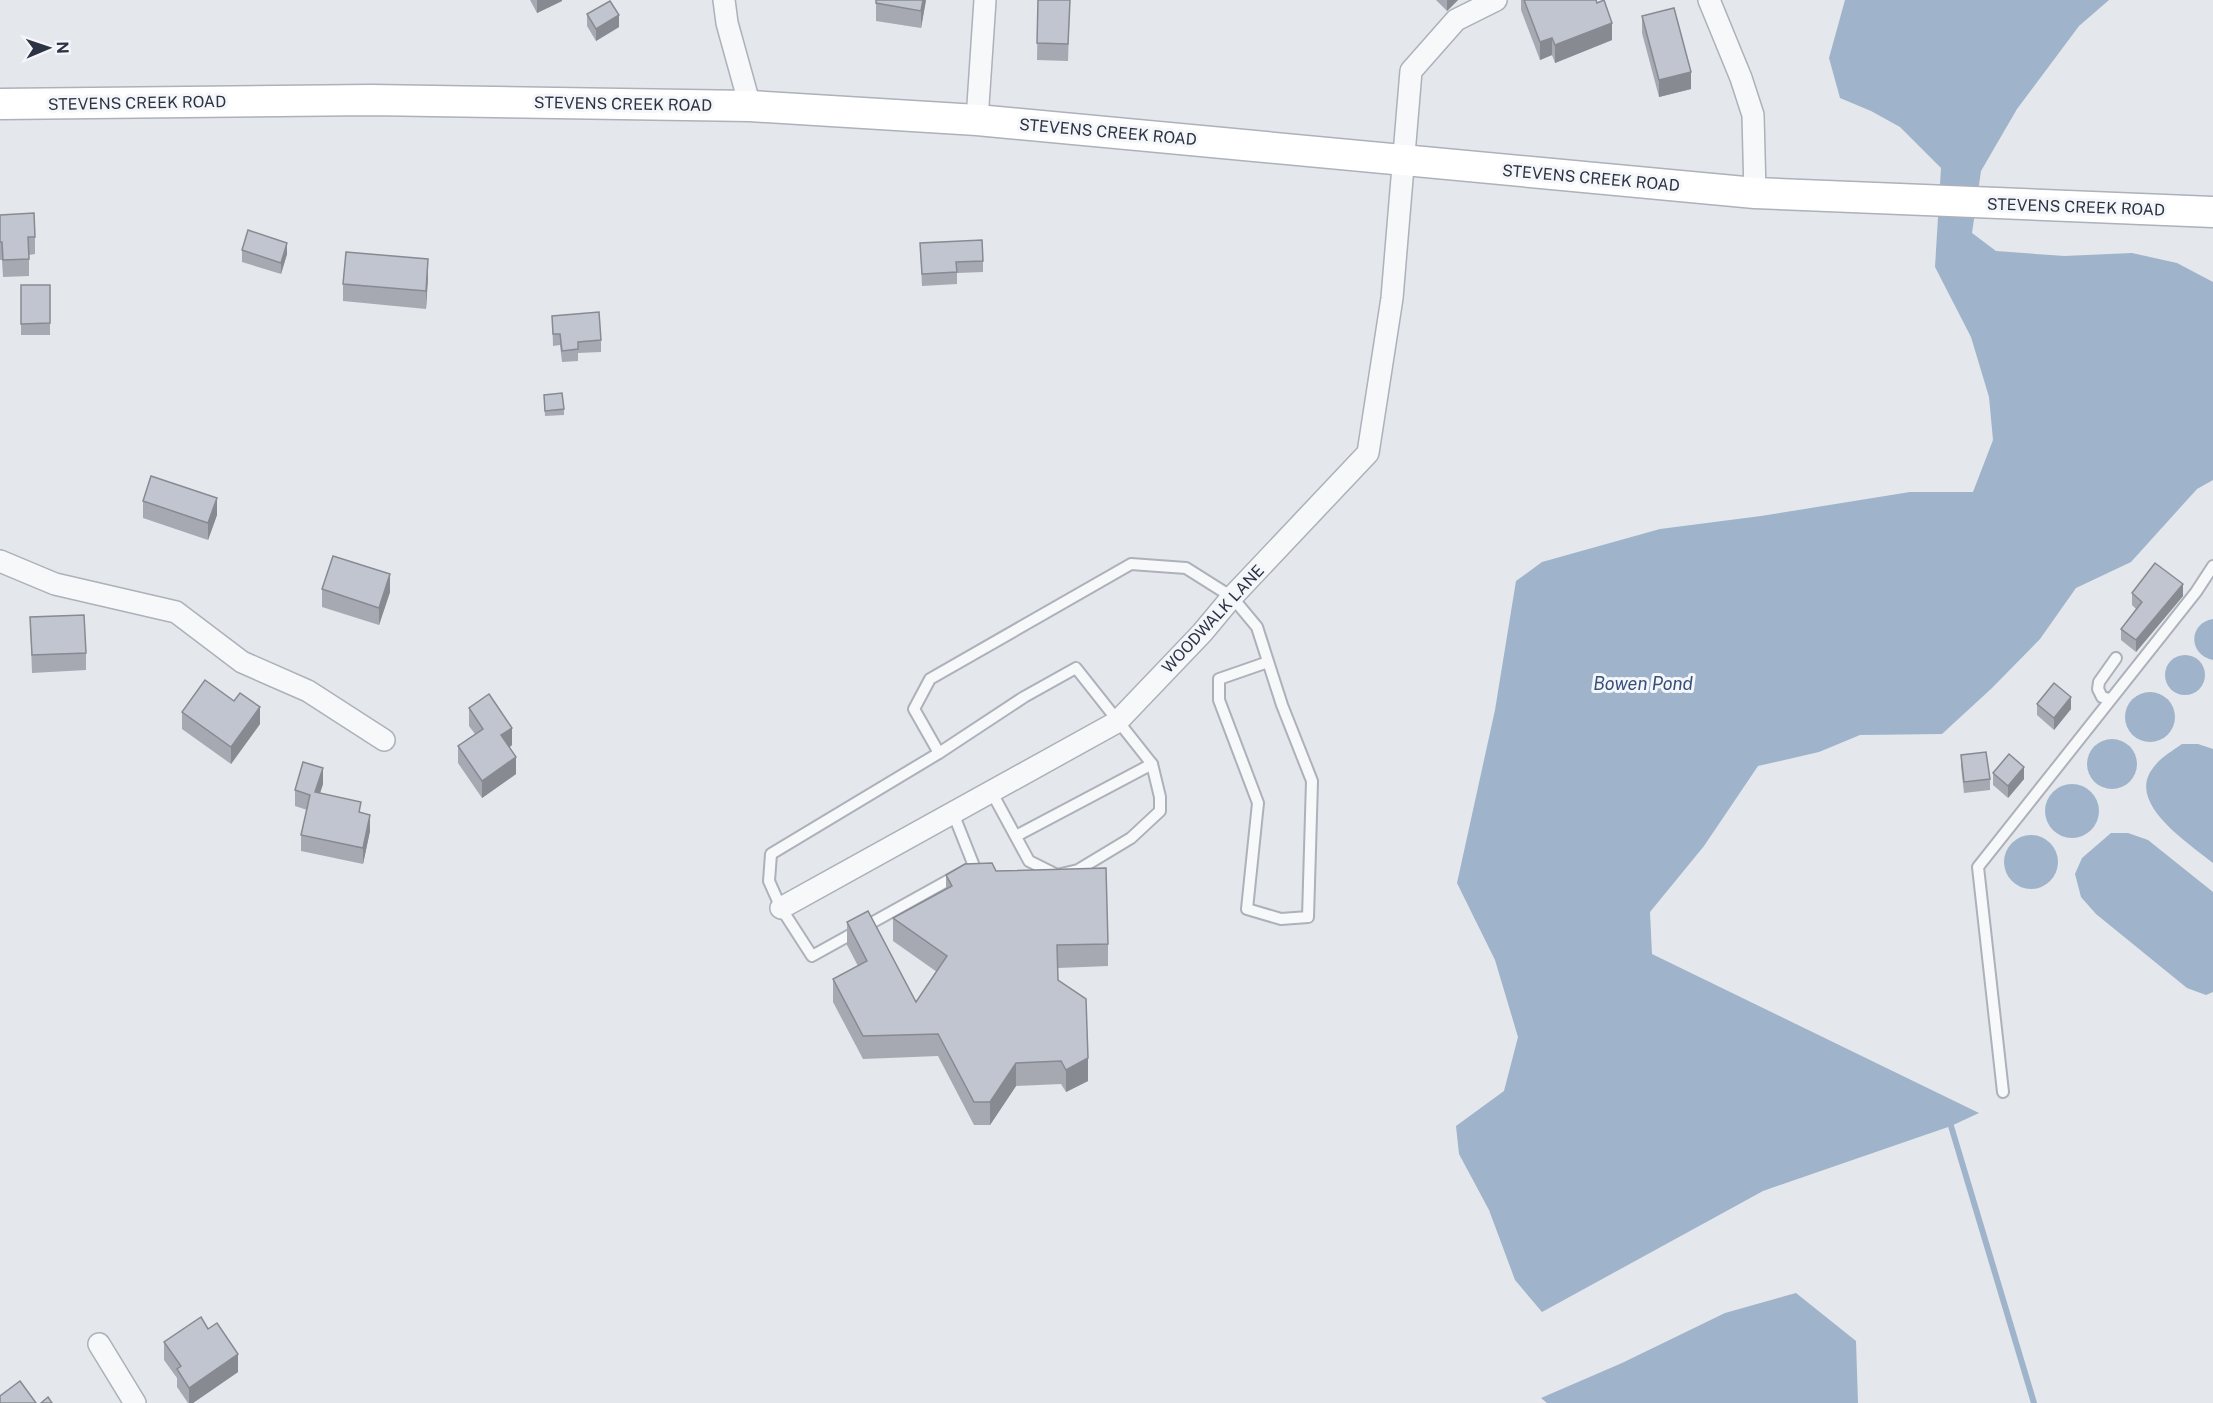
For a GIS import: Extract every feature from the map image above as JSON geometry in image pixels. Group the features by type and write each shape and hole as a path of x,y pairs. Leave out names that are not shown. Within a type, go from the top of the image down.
{"street":[{"path":"724,0 727,23 750,106"},
{"path":"977,120 985,0"},
{"name":"WOODWALK LANE","path":"781,908 1117,722 1368,453 1392,298 1411,71 1456,20 1496,0"},
{"path":"1709,0 1741,78 1753,115 1755,193"},
{"name":"STEVENS CREEK ROAD","path":"0,105 371,100 750,106 977,120 1755,193 2213,212"},
{"path":"0,561 55,584 176,612 242,662 308,691 384,740"},
{"path":"99,1344 135,1403"}],"lane":[{"path":"939,753 914,709 930,679 1131,564 1186,568 1232,597 1257,627 1282,705 1312,781 1308,917 1281,920 1246,909 1258,803 1219,700 1218,679 1268,662"},
{"path":"2003,1092 1978,867 2196,592 2213,566"},
{"path":"2109,699 2102,698 2098,689 2099,682 2116,658"},
{"path":"953,813 974,866 812,956 781,908 769,881 771,854 939,753 1024,697 1076,668 1152,764 1160,797 1160,811 1131,838 1078,870 1057,875 1029,861 991,791"},
{"path":"1016,836 1152,764"}],"water":[{"name":"Bowen Pond","path":"1845,0 2109,0 2079,26 2017,109 1981,171 1972,233 1996,251 2064,256 2132,253 2177,263 2213,282 2213,480 2197,489 2131,562 2076,588 2040,639 1942,734 1860,735 1819,752 1758,766 1704,846 1650,912 1652,954 1979,1113 1951,1126 1763,1191 1542,1312 1515,1280 1489,1210 1459,1154 1456,1126 1504,1091 1518,1037 1495,960 1457,883 1495,710 1516,581 1542,562 1660,529 1761,516 1910,492 1973,492 1993,440 1989,397 1971,337 1935,267 1941,168 1900,127 1840,98 1829,58"},
{"path":"2213,619 2213,660 2199,652 2194,639 2199,626"},
{"path":"2185,655 2193,656 2199,661 2204,667 2204,683 2199,689 2193,694 2185,695 2177,694 2171,689 2166,683 2165,675 2166,667 2171,661 2177,656"},
{"path":"2145,692 2155,692 2168,699 2175,712 2175,722 2168,735 2155,742 2145,742 2136,738 2129,731 2125,722 2125,712 2129,703 2136,696"},
{"path":"2107,739 2117,739 2130,746 2137,759 2137,769 2130,782 2117,789 2107,789 2098,785 2091,778 2087,769 2087,759 2091,750 2098,743"},
{"path":"2182,744 2198,744 2213,749 2213,863 2164,822 2147,795 2147,781 2153,768"},
{"path":"2072,784 2082,786 2091,792 2097,801 2099,811 2097,821 2091,830 2082,836 2072,838 2062,836 2053,830 2047,821 2045,811 2047,801 2053,792 2062,786"},
{"path":"2111,833 2128,833 2148,840 2213,892 2213,992 2206,995 2187,988 2096,914 2081,897 2075,874 2082,858"},
{"path":"2031,835 2041,837 2050,843 2056,852 2058,862 2056,872 2050,881 2041,887 2031,889 2021,887 2012,881 2006,872 2004,862 2006,852 2012,843 2021,837"},
{"path":"1796,1293 1856,1341 1858,1403 1547,1403 1541,1398 1622,1363 1725,1313"}],"building":[{"path":"876,0 923,0 921,11 876,3"},
{"path":"1038,0 1070,0 1068,44 1037,43"},
{"path":"1524,0 1596,0 1597,3 1604,0 1612,23 1555,45 1552,38 1540,42"},
{"path":"610,1 619,15 596,29 587,14"},
{"path":"1674,8 1691,72 1659,80 1642,16"},
{"path":"34,213 35,237 28,237 29,259 3,260 0,215"},
{"path":"248,230 287,243 281,263 242,250"},
{"path":"982,240 983,261 956,262 957,272 922,274 920,243"},
{"path":"346,252 428,259 426,291 343,284"},
{"path":"21,285 50,285 50,323 21,324"},
{"path":"599,312 601,340 578,342 578,349 562,351 560,334 553,334 552,316"},
{"path":"562,393 564,409 545,411 544,395"},
{"path":"151,476 217,498 208,523 143,501"},
{"path":"333,556 390,574 379,608 322,589"},
{"path":"2155,563 2183,584 2136,640 2121,629 2142,602 2132,593"},
{"path":"84,615 86,653 32,655 30,617"},
{"path":"205,680 234,701 240,693 260,707 231,747 182,712"},
{"path":"2054,683 2071,697 2054,718 2037,704"},
{"path":"489,694 512,728 501,735 516,757 482,781 458,746 483,729 469,708"},
{"path":"1986,752 1990,779 1964,782 1961,755"},
{"path":"2009,754 2024,767 2008,786 1993,773"},
{"path":"303,762 323,768 315,792 361,802 359,812 370,815 363,848 301,835 310,795 295,790"},
{"path":"992,863 996,871 1106,868 1108,944 1057,945 1058,980 1086,999 1088,1058 1066,1070 1061,1061 1016,1063 990,1102 974,1102 938,1034 863,1036 833,979 867,961 847,922 868,911 916,1002 947,956 893,918 952,886 946,875 965,864"},
{"path":"201,1317 208,1329 217,1323 238,1354 189,1388 177,1369 181,1366 164,1342"},
{"path":"20,1381 36,1403 0,1403 0,1396"},
{"path":"48,1397 52,1403 41,1403"}],"waterway":[{"path":"1951,1126 2034,1403"}]}
